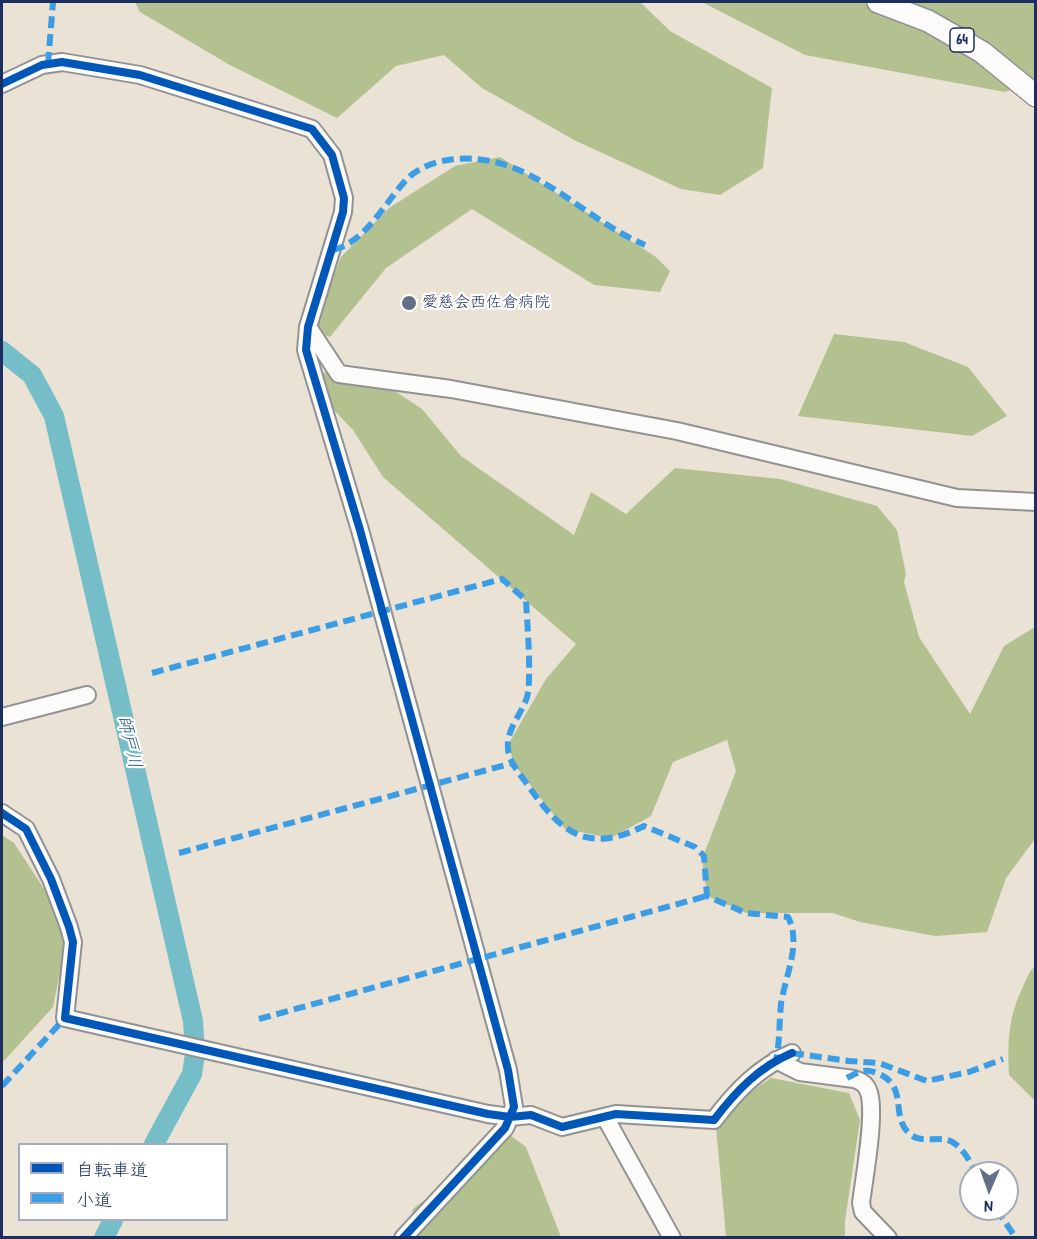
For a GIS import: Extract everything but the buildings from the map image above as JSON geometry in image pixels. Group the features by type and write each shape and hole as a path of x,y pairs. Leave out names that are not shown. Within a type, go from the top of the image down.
{"main road":[{"name":"64","path":"878,2 928,21 982,52 1035,96"}],"street":[{"path":"2,84 42,65 62,62 159,81 312,129 332,155 344,198 333,250 308,327 306,350 360,530 508,1070 514,1107 505,1128 403,1238"},
{"path":"308,327 339,374 451,389 676,431 957,498 1035,502"},
{"path":"2,717 87,695"},
{"path":"2,813 26,829 51,879 69,927 73,942 65,1018 510,1117 540,1117 562,1127 616,1114 714,1120 739,1088 776,1060 792,1053"},
{"path":"776,1060 800,1072 854,1079 862,1082 868,1089 871,1098 870,1132 861,1203 863,1212 888,1238"},
{"path":"606,1116 672,1238"}],"green space":[{"path":"135,2 640,2 670,31 772,88 763,168 720,195 681,189 576,141 482,88 444,55 396,66 337,118 228,64 140,12"},
{"path":"702,2 1035,2 1035,81 1005,92 805,55"},
{"path":"500,157 656,257 670,271 660,292 594,285 472,209 386,268 330,337 311,331 341,257 389,208 455,166"},
{"path":"834,334 904,342 968,367 1007,416 972,436 798,416"},
{"path":"363,370 422,409 461,456 574,535 591,492 626,514 675,468 780,479 877,506 897,530 906,574 904,582 919,637 970,714 1004,646 1035,627 1035,839 1006,878 987,932 935,936 860,922 833,913 746,913 707,896 702,859 736,771 727,740 673,762 651,816 611,838 565,829 513,763 509,743 546,679 576,644 383,477 353,430 305,380 316,373"},
{"path":"2,835 14,843 69,927 53,1007 2,1063"},
{"path":"1035,967 1035,1101 1009,1075 1009,1059 1014,1009 1031,970"},
{"path":"771,1078 849,1093 860,1120 845,1221 845,1237 726,1237 715,1116"},
{"path":"510,1135 526,1147 561,1237 407,1238 413,1209"}],"waterway":[{"name":"師戸川","path":"2,351 32,375 54,416 193,1021 195,1054 192,1074 155,1143"},
{"name":"師戸川","path":"104,1238 112,1221"}],"marked path":[{"path":"48,64 53,2"},
{"path":"333,250 345,246 365,230 399,188 416,172 443,161 477,159 503,164 528,174 621,233 645,245"},
{"path":"152,673 502,579 526,600 528,635 527,697 509,734 508,748 512,762 551,815 576,834 591,838 606,838 644,826 695,847 704,856 707,896 746,913 788,917 792,927 793,949 781,1004 776,1060"},
{"path":"179,853 513,763"},
{"path":"259,1019 707,896"},
{"path":"2,1086 65,1018"},
{"path":"792,1053 879,1063 927,1081 969,1072 1003,1059"},
{"path":"847,1078 858,1072 869,1071 887,1079 893,1086 901,1119 910,1134 920,1139 949,1140 958,1146 969,1161"},
{"path":"1004,1221 1016,1238"}],"cycle path":[{"path":"2,84 42,65 62,62 140,75 312,129 332,155 344,198 343,212 308,327 306,350 360,530 508,1070 514,1107 505,1128 403,1238"},
{"path":"2,813 26,829 51,879 69,927 73,942 65,1018 488,1114 510,1117 531,1115 562,1127 616,1114 714,1120 749,1081 769,1065 792,1053"}],"place":[{"name":"愛慈会西佐倉病院","path":"409,303"}]}
